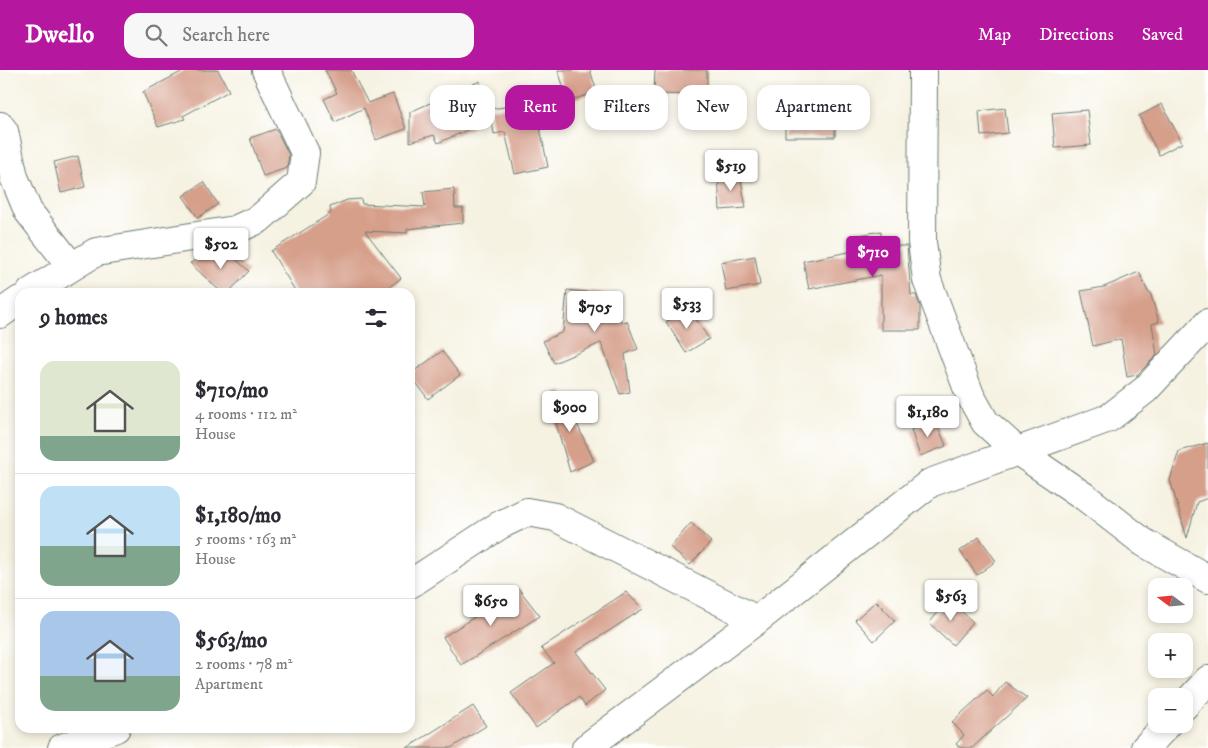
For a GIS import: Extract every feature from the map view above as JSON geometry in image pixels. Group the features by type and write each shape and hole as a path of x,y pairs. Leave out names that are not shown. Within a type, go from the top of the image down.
{"street":[{"path":"37,288 96,252 234,230 259,219 301,182 305,166 305,153 266,70"},
{"path":"923,70 922,242 927,280 970,395 985,422 1016,450 1085,497 1143,542 1208,578"},
{"path":"0,126 4,131 14,177 28,211 71,266"},
{"path":"0,314 15,304"},
{"path":"586,748 757,620 930,483 1016,450 1109,418 1146,390 1208,323"},
{"path":"415,581 500,525 527,512 555,517 757,620"},
{"path":"1193,696 1208,680"},
{"path":"62,748 102,733"},
{"path":"1145,748 1159,733"}],"building":[{"path":"185,70 218,70 229,91 183,116 185,119 158,127 143,92"},
{"path":"325,70 351,70 368,103 393,94 406,129 376,140 364,108 335,122 324,99 337,93"},
{"path":"558,70 590,70 595,85 585,85 585,96 575,99 575,85 563,85"},
{"path":"655,70 707,70 707,85 678,85 678,94 668,94 668,85 654,85"},
{"path":"480,81 480,85 471,85"},
{"path":"430,103 430,130 467,130 438,143 434,135 410,142 410,112"},
{"path":"1162,104 1182,143 1159,155 1139,116"},
{"path":"505,107 505,130 540,130 548,167 515,174 505,132 494,134 495,108"},
{"path":"1005,108 1008,133 981,136 979,111"},
{"path":"1087,110 1091,145 1055,148 1052,113"},
{"path":"276,129 289,155 287,168 263,176 250,138"},
{"path":"785,130 835,130 835,137 785,137"},
{"path":"78,156 85,187 61,193 54,162"},
{"path":"740,174 746,208 720,210 718,175"},
{"path":"204,182 218,204 198,218 183,196"},
{"path":"454,189 455,208 463,208 463,223 407,229 407,233 365,231 401,278 388,288 294,288 271,251 331,213 330,207 347,200 361,199 362,204 425,207 423,192"},
{"path":"881,231 881,246 907,246 911,295 916,295 920,306 920,330 881,330 881,275 809,289 803,261 854,251 854,236"},
{"path":"223,248 249,271 233,288 217,288 190,263"},
{"path":"755,256 760,285 726,291 721,262"},
{"path":"1139,272 1148,292 1150,292 1159,322 1152,324 1157,355 1137,375 1127,377 1121,339 1093,346 1081,291 1104,287"},
{"path":"567,290 617,295 621,323 627,321 638,349 625,354 630,392 620,394 601,343 554,363 543,341 563,332"},
{"path":"688,307 709,339 686,353 666,322"},
{"path":"442,351 460,375 428,399 415,381 415,370"},
{"path":"562,391 594,461 570,472 548,396"},
{"path":"936,421 946,446 920,456 911,430"},
{"path":"1208,443 1208,498 1197,502 1187,538 1170,480 1179,451"},
{"path":"691,523 711,542 690,565 670,547"},
{"path":"979,537 996,561 977,575 960,551"},
{"path":"519,589 540,616 461,665 443,637"},
{"path":"626,592 643,609 576,652 605,690 585,706 579,697 536,728 511,693 554,663 541,648"},
{"path":"949,600 973,622 953,645 929,623"},
{"path":"876,601 895,621 874,641 855,620"},
{"path":"1005,682 1027,698 972,748 961,748 956,744 964,735 952,722 987,690 993,697"},
{"path":"473,706 486,726 451,748 407,748"}]}
